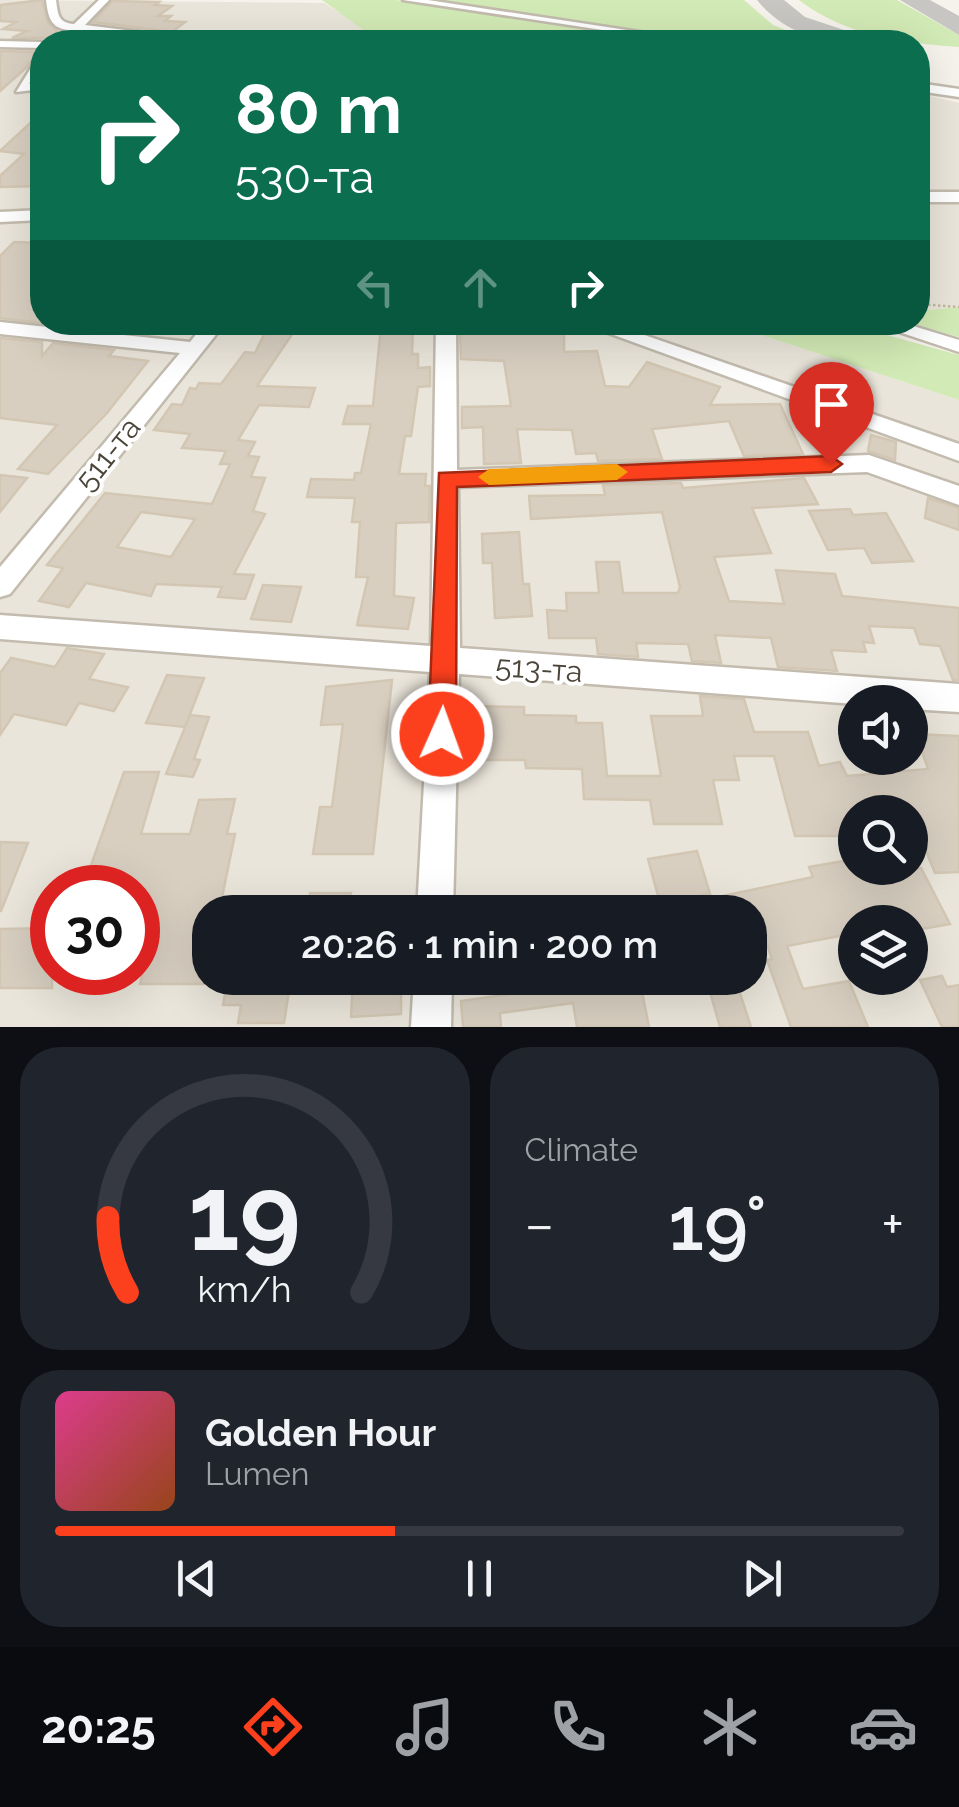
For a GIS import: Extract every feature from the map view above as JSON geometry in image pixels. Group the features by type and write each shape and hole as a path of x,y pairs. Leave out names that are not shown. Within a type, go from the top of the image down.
{"street":[{"path":"51,0 53,18 62,26 87,30"},
{"path":"76,29 104,0"},
{"path":"408,0 617,30"},
{"path":"0,44 30,48"},
{"path":"8,98 20,88 30,70"},
{"path":"20,88 30,87"},
{"path":"930,90 959,96"},
{"path":"930,197 959,197"},
{"path":"0,217 30,216"},
{"path":"0,328 30,331"},
{"path":"65,335 196,349"},
{"name":"511-та","path":"1,583 206,335"},
{"path":"436,895 445,662 446,335"},
{"path":"624,335 959,453"},
{"path":"922,335 959,346"},
{"path":"446,479 870,462 959,496"},
{"name":"513-та","path":"0,627 959,698"},
{"path":"431,1027 432,995"}],"path":[{"path":"930,305 959,307"}],"shaded area":[{"path":"0,0 324,3 368,30 30,30 30,335 761,335 959,400 959,1027 0,1027"},
{"path":"930,96 959,103 959,307 930,310"}],"green space":[{"path":"322,0 396,0 610,30 363,30"},
{"path":"421,0 744,0 773,25 786,30 630,30"},
{"path":"799,0 897,0 959,35 959,47 930,44 930,30 855,30"},
{"path":"959,307 959,337 930,329 930,310"},
{"path":"761,335 887,335 959,355 959,400"}],"building":[{"path":"42,0 48,22 56,30 30,30 30,38 12,38 27,31 3,29 16,22 0,21 0,5"},
{"path":"112,1 159,2 155,5 172,6 158,16 171,16 165,21 185,22 175,30 156,30 93,22"},
{"path":"0,51 30,52 27,67 0,91"},
{"path":"30,123 30,186 0,187 0,176 24,154 0,151"},
{"path":"14,242 30,243 30,322 0,318 0,256"},
{"path":"264,335 292,335 257,386 315,388 309,407 259,405 238,440 255,442 248,456 259,457 251,477 265,478 253,511 265,514 234,574 254,575 245,599 218,597 222,587 156,584 151,596 86,583 69,607 39,601 63,568 47,565 105,493 212,504 230,464 220,464 226,451 182,448 190,434 154,430 172,404 182,405 190,388 196,389 199,383 221,384 245,352 255,353","holes":["141,512 195,519 171,557 117,547"]},
{"path":"380,335 413,335 412,354 418,354 418,368 430,367 430,386 418,387 411,436 405,436 399,474 426,474 425,486 430,486 429,522 396,523 394,596 414,598 408,629 357,625 368,577 356,577 360,522 352,522 355,498 307,497 311,479 354,480 355,473 361,473 371,424 343,424 348,406 373,406"},
{"path":"460,335 564,335 564,352 597,351 605,386 629,387 647,362 720,387 710,405 780,404 803,454 744,456 729,421 652,429 662,459 598,461 596,453 576,454 572,430 517,429 521,463 484,464 483,427 462,428 462,407 511,406 504,361 461,359"},
{"path":"0,338 42,342 42,356 53,343 114,350 109,356 148,361 107,413 48,474 18,469 57,425 0,418"},
{"path":"871,435 896,442 895,460 868,451"},
{"path":"0,475 27,478 0,512"},
{"path":"804,478 818,504 752,508 771,553 714,557 729,601 784,604 776,570 835,574 842,596 959,608 959,680 953,680 940,646 920,644 914,628 869,626 874,643 863,642 866,652 831,650 837,671 778,667 771,638 715,635 721,663 692,661 688,644 636,643 638,657 598,654 596,638 549,638 547,610 567,611 566,593 599,593 596,562 619,562 623,593 678,593 680,587 662,512 531,519 529,496 605,495 603,485 681,483 683,488"},
{"path":"928,498 959,508 959,530 925,518"},
{"path":"850,509 853,515 886,513 913,561 872,563 864,548 828,550 809,511"},
{"path":"519,532 523,584 529,584 532,616 495,618 492,563 483,563 482,534"},
{"path":"263,585 301,587 291,622 251,619"},
{"path":"67,648 104,654 89,679 128,687 114,711 79,703 66,725 14,714 0,735 0,673 11,658 55,667"},
{"path":"167,675 204,678 185,727 146,723"},
{"path":"392,680 373,854 313,854 320,807 332,807 343,724 321,725 326,687"},
{"path":"700,696 744,699 754,732 808,732 819,766 838,762 838,775 847,776 928,775 928,735 959,736 959,872 935,873 928,856 928,795 838,795 838,836 795,836 774,756 734,756 739,780 713,780 722,824 654,824 650,800 584,799 582,769 526,768 525,760 466,760 467,706 524,707 524,715 576,716 576,723 602,723 607,776 661,776 651,716 703,716"},
{"path":"190,715 209,717 194,759 200,760 193,777 166,774"},
{"path":"124,772 159,772 141,834 190,834 199,800 235,799 227,834 235,834 222,895 192,895 192,984 160,984 160,865 91,865"},
{"path":"0,842 28,843 1,911 0,911"},
{"path":"697,851 710,894 658,895 648,859"},
{"path":"838,862 838,885 928,885 928,882 950,924 928,928 928,905 838,905 838,936 787,946 803,989 838,983 838,995 855,995 868,1027 791,1027 767,960 772,959 767,944 767,895 727,895 813,877 809,867"},
{"path":"310,893 351,893 351,895"},
{"path":"30,928 30,988 0,988 0,929"},
{"path":"942,976 947,987 959,985 959,1027 942,1027 927,995 928,979"},
{"path":"225,995 288,995 284,1023 238,1023 241,1005 223,1005"},
{"path":"352,995 401,995 401,1014 351,1017"},
{"path":"503,995 643,995 649,1027 577,1027 573,1003 500,1013 501,1027 463,1027 461,1001"},
{"path":"711,995 741,995 751,1027 720,1027"}],"taxiway":[{"path":"769,0 796,22 818,30"},
{"path":"912,0 959,27"}],"slow traffic":[{"path":"489,477 617,472"}],"route":[{"path":"442,734 446,479 831,464"}]}
